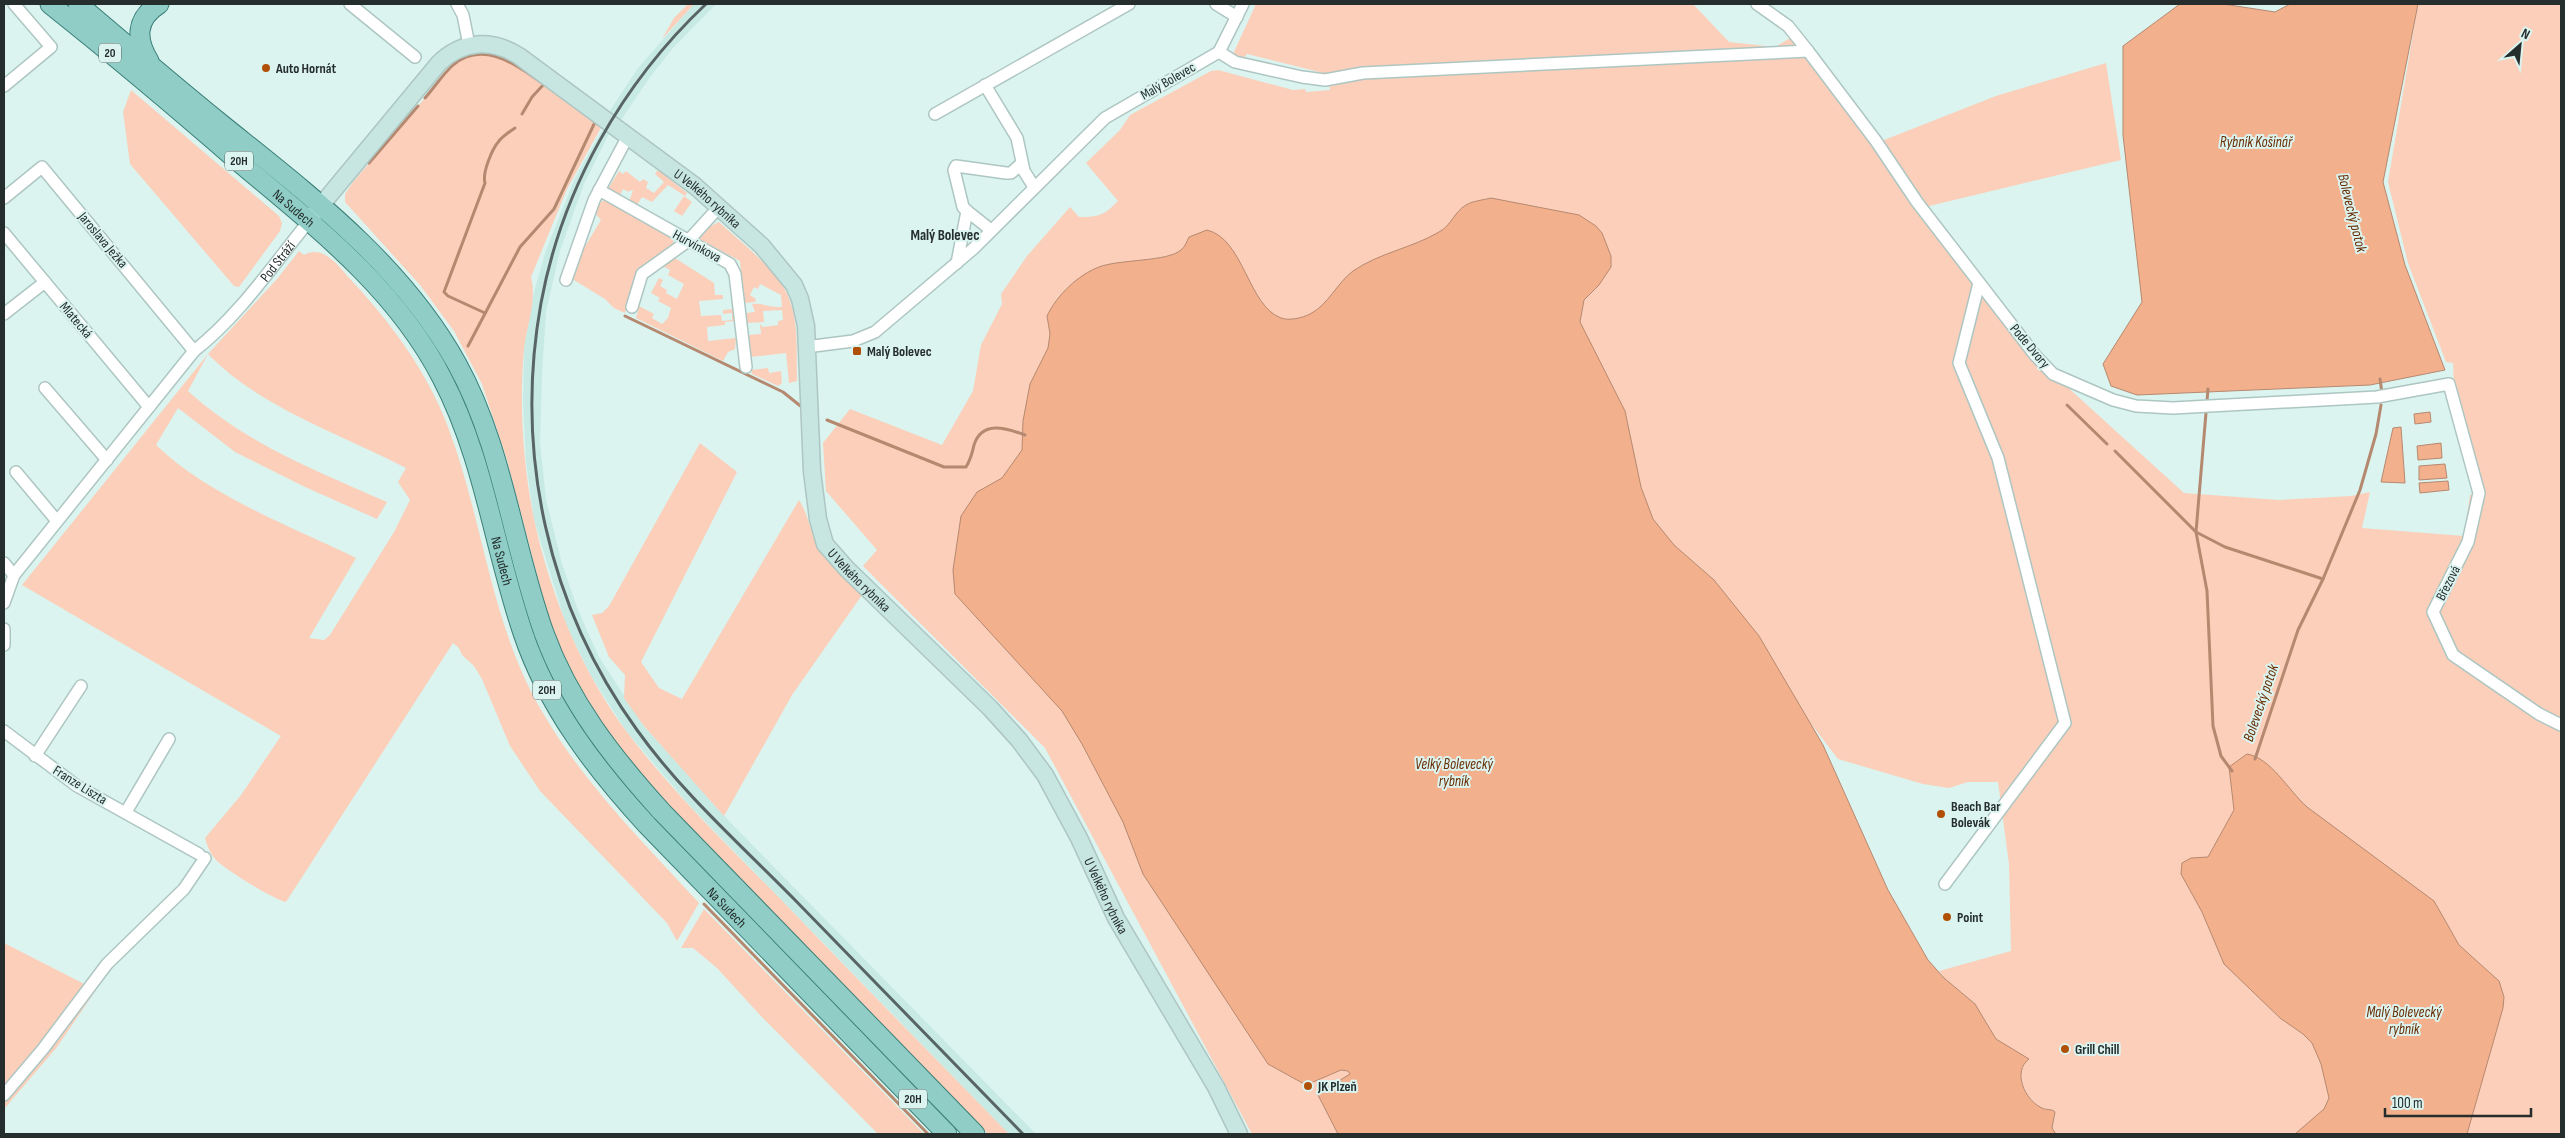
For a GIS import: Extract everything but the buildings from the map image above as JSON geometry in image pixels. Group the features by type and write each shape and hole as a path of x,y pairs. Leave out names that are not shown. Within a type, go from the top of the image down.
{"main road":[{"name":"Na Sudech","path":"50,4 309,220 364,271 391,302 423,345 456,407 475,462 511,595 531,655 561,716 588,757 647,825 948,1134"},
{"name":"Na Sudech","path":"78,4 321,206 372,252 408,290 427,316 458,366 474,399 497,462 545,635 577,704 604,744 662,812 975,1134"},
{"path":"152,67 140,42 140,30 144,17 159,4"}],"street":[{"path":"4,86 51,46 14,4"},
{"path":"350,4 415,58"},
{"path":"457,4 463,15 469,45"},
{"path":"935,114 1130,4"},
{"path":"1216,4 1237,17"},
{"path":"1243,4 1219,52 1235,62 1302,78 1325,80 1363,73 1808,51"},
{"name":"Pode Dvory","path":"1757,4 1788,26 1876,141 1917,202 1979,283 2054,374 2113,400 2136,406 2173,408 2377,397 2449,384"},
{"name":"U Velkého rybníka","path":"469,45 488,44 512,52 628,136 695,186 762,246 794,285 802,308 806,347 812,471 818,519 825,544 846,568 990,708 1037,763 1059,800 1116,918 1216,1087 1239,1134"},
{"name":"Pod Stráží","path":"4,603 14,575 194,351 213,335 234,311 440,62 455,50 469,45"},
{"name":"Malý Bolevec","path":"806,347 853,341 875,332 957,263 1105,118 1219,52"},
{"path":"985,86 1017,138 1022,163 1028,179 1034,187"},
{"path":"566,280 599,190 628,136"},
{"path":"991,230 963,207 954,170 956,166 1011,173 1022,163"},
{"name":"Jaroslava Ježka","path":"4,198 42,167 194,351"},
{"name":"Hurvínkova","path":"599,190 730,264 733,268 746,367"},
{"path":"632,307 642,274 688,241 719,208"},
{"path":"957,263 967,211"},
{"name":"Mlatecká","path":"4,233 149,407"},
{"path":"4,314 45,282"},
{"path":"1945,884 2064,724 1998,458 1959,363 1979,283"},
{"name":"Březová","path":"2449,384 2480,492 2468,542 2433,612 2453,655 2539,714 2561,725"},
{"path":"45,388 107,460"},
{"path":"16,472 57,521"},
{"path":"4,563 14,575"},
{"path":"4,629 4,645"},
{"path":"35,756 81,686"},
{"name":"Franze Liszta","path":"4,731 35,756 78,786 202,856 184,889 107,964 43,1049 4,1095"},
{"path":"126,812 169,739"}],"shaded area":[{"path":"688,4 694,4 662,39 674,18"},
{"path":"694,4 716,4 673,48 650,77 621,120 609,112 638,68"},
{"path":"1256,4 1693,4 1729,42 1775,47 1792,37 1881,144 1884,140 1996,96 2106,63 2121,160 1925,207 2053,374 2184,493 2279,500 2351,496 2370,492 2362,528 2464,536 2470,495 2479,493 2455,409 2453,363 2446,362 2408,263 2388,182 2418,4 2561,4 2561,1134 2444,1134 2291,986 2350,1134 2056,1134 2052,1128 2055,1115 2053,1110 2041,1108 2035,1104 2023,1085 2021,1071 2023,1065 2028,1060 1996,1039 1975,1004 1944,978 1939,971 2011,951 2009,864 1998,782 1968,782 1949,788 1923,784 1838,759 1674,545 1661,532 1636,551 1589,342 1580,322 1582,309 1227,1002 1231,1009 1265,995 1419,1134 1252,1134 1045,748 863,566 877,550 826,491 823,443 850,409 942,445 973,391 981,345 1002,304 1001,294 1027,256 1070,207 1079,217 1092,216 1105,212 1118,201 1086,163 1120,130 1130,115 1211,71 1218,70 1293,90 1305,89 1306,92 1330,90 1327,74 1247,54 1242,60 1233,54"},
{"path":"484,54 504,58 603,124 567,189 531,277 533,295 524,349 522,391 527,477 534,519 558,603 582,658 610,708 627,732 666,779 707,824 1009,1134 988,1134 685,825 632,767 586,703 553,636 507,460 482,384 454,331 420,285 345,202 345,194 353,182 453,65 467,57"},
{"path":"131,90 279,216 282,223 280,231 239,287 234,286 130,164 123,112"},
{"path":"602,130 609,134 584,184 560,251 546,312 542,374 540,442 546,499 562,564 578,610 599,657 644,726 729,821 1036,1134 1009,1134 690,806 626,731 591,676 566,625 534,520 526,462 523,402 524,348 534,292 546,250 575,178"},
{"path":"658,170 687,193 685,196 668,185 652,202 642,197 637,205 629,201 633,191 630,190 629,192 623,189 620,195 608,189 619,171 623,174 626,171 640,182 643,179 648,182 646,188 654,193 664,182 655,174"},
{"path":"684,196 692,202 682,216 674,211"},
{"path":"604,200 672,237 674,244 637,269 625,313 614,308 605,299 569,277 572,268 601,220 595,213 598,204"},
{"path":"719,222 769,268 785,290 795,321 797,381 789,383 786,353 750,357 748,335 761,334 760,324 763,327 778,325 778,321 783,320 782,310 763,311 764,322 747,323 746,313 755,312 752,304 782,307 781,295 760,284 758,289 754,287 750,295 756,299 755,302 744,303 740,261 699,239 711,226"},
{"path":"299,251 304,255 318,252 330,258 380,313 419,367 430,386 448,427 460,462 509,640 523,675 540,708 594,786 635,834 699,903 677,941 667,923 540,791 510,746 482,679 474,666 453,643 286,902 260,890 221,864 215,859 205,838 241,795 281,736 22,585 208,354 277,279","holes":["208,354 229,373 277,405 406,468 398,482 410,500 394,532 330,635 324,640 309,638 356,558 225,495 200,480 156,445 178,408 235,452 305,487 377,519 387,502 283,455 210,410 188,391"]},
{"path":"675,258 714,283 715,295 723,295 723,299 699,301 701,316 721,315 722,321 732,320 732,313 723,314 723,310 733,309 734,321 725,322 725,325 707,327 708,341 736,338 735,349 728,352 723,361 636,318 639,306 654,314 652,318 662,324 668,318 671,308 658,301 660,298 651,293 659,278 663,280 660,286 667,290 666,293 677,299 684,284 668,275 670,270 663,266"},
{"path":"768,368 769,373 781,371 782,383 778,386 752,374 751,370"},
{"path":"700,443 737,472 641,662 659,688 682,699 799,500 814,537 822,550 849,583 862,595 792,695 724,816 644,726 624,698 625,675 609,657 592,615 602,613 609,606"},
{"path":"704,909 924,1134 878,1134 759,1014 717,968 693,948 681,948"},
{"path":"4,943 96,990 57,1047 4,1109"}],"water":[{"name":"Rybník Košinář","path":"2180,4 2223,4 2275,12 2290,4 2418,4 2383,182 2405,265 2445,370 2370,385 2137,395 2111,386 2103,364 2142,302 2123,135 2123,46"},
{"name":"Velký Bolevecký rybník","path":"1491,198 1579,215 1596,226 1602,233 1611,256 1611,267 1599,285 1584,300 1580,322 1625,411 1641,487 1653,519 1674,545 1714,580 1759,636 1823,745 1888,890 1928,960 1944,978 1975,1004 1996,1039 2029,1059 2021,1071 2022,1085 2025,1092 2035,1103 2042,1108 2055,1112 2052,1128 2056,1134 1338,1134 1318,1095 1350,1074 1348,1071 1341,1070 1306,1085 1268,1064 1143,874 1123,822 1082,744 1062,711 955,594 953,570 961,516 977,492 1002,478 1022,450 1023,421 1030,384 1048,348 1050,334 1047,316 1062,293 1076,280 1108,264 1154,259 1174,254 1182,249 1189,237 1207,230 1219,236 1230,246 1261,300 1270,311 1281,318 1296,319 1307,315 1322,305 1353,271 1374,260 1429,238 1450,223 1458,211 1466,205"},
{"path":"2430,412 2431,422 2415,424 2414,414"},
{"path":"2401,427 2405,483 2381,482 2393,428"},
{"path":"2441,443 2442,458 2418,460 2417,446"},
{"path":"2445,464 2447,478 2419,480 2419,466"},
{"path":"2448,481 2449,490 2420,493 2419,483"},
{"name":"Malý Bolevecký rybník","path":"2247,754 2256,757 2272,768 2307,807 2434,901 2459,945 2499,981 2504,997 2503,1008 2467,1134 2295,1134 2324,1109 2329,1098 2321,1064 2312,1043 2303,1034 2280,1018 2224,964 2202,912 2181,874 2182,863 2191,858 2208,857 2234,810 2229,767"}],"waterway":[{"path":"425,98 453,65 476,54 488,55 512,63 544,84 532,97 522,114"},
{"path":"369,163 418,106"},
{"path":"468,346 520,247 554,209 596,120"},
{"path":"485,313 448,296 444,292 485,183 486,167 491,155 501,139 515,128"},
{"path":"625,316 783,392 803,408"},
{"name":"Bolevecký potok","path":"2380,379 2382,393"},
{"path":"2208,389 2196,532 2207,591 2213,726 2221,756 2232,771"},
{"path":"2067,405 2107,444"},
{"name":"Bolevecký potok","path":"2255,759 2298,630 2323,579 2360,490 2376,434 2381,405"},
{"path":"827,420 944,467 966,467 978,437 989,429 1003,428 1025,435"},
{"path":"2115,451 2196,532 2225,547 2323,579"},
{"path":"704,904 928,1134"}],"railway":[{"path":"706,4 676,35 622,103 580,179 564,219 551,261 541,303 534,359 532,416 536,472 545,527 560,580 581,632 606,682 654,753 713,818 1023,1134"}],"place":[{"name":"Auto Hornát","path":"266,68"},
{"name":"Malý Bolevec","path":"857,351"},
{"name":"Beach Bar Bolevák","path":"1941,814"},
{"name":"Point","path":"1947,917"},
{"name":"Grill Chill","path":"2065,1049"},
{"name":"JK Plzeň","path":"1308,1086"}],"district":[{"name":"Malý Bolevec","path":"945,235"}]}
